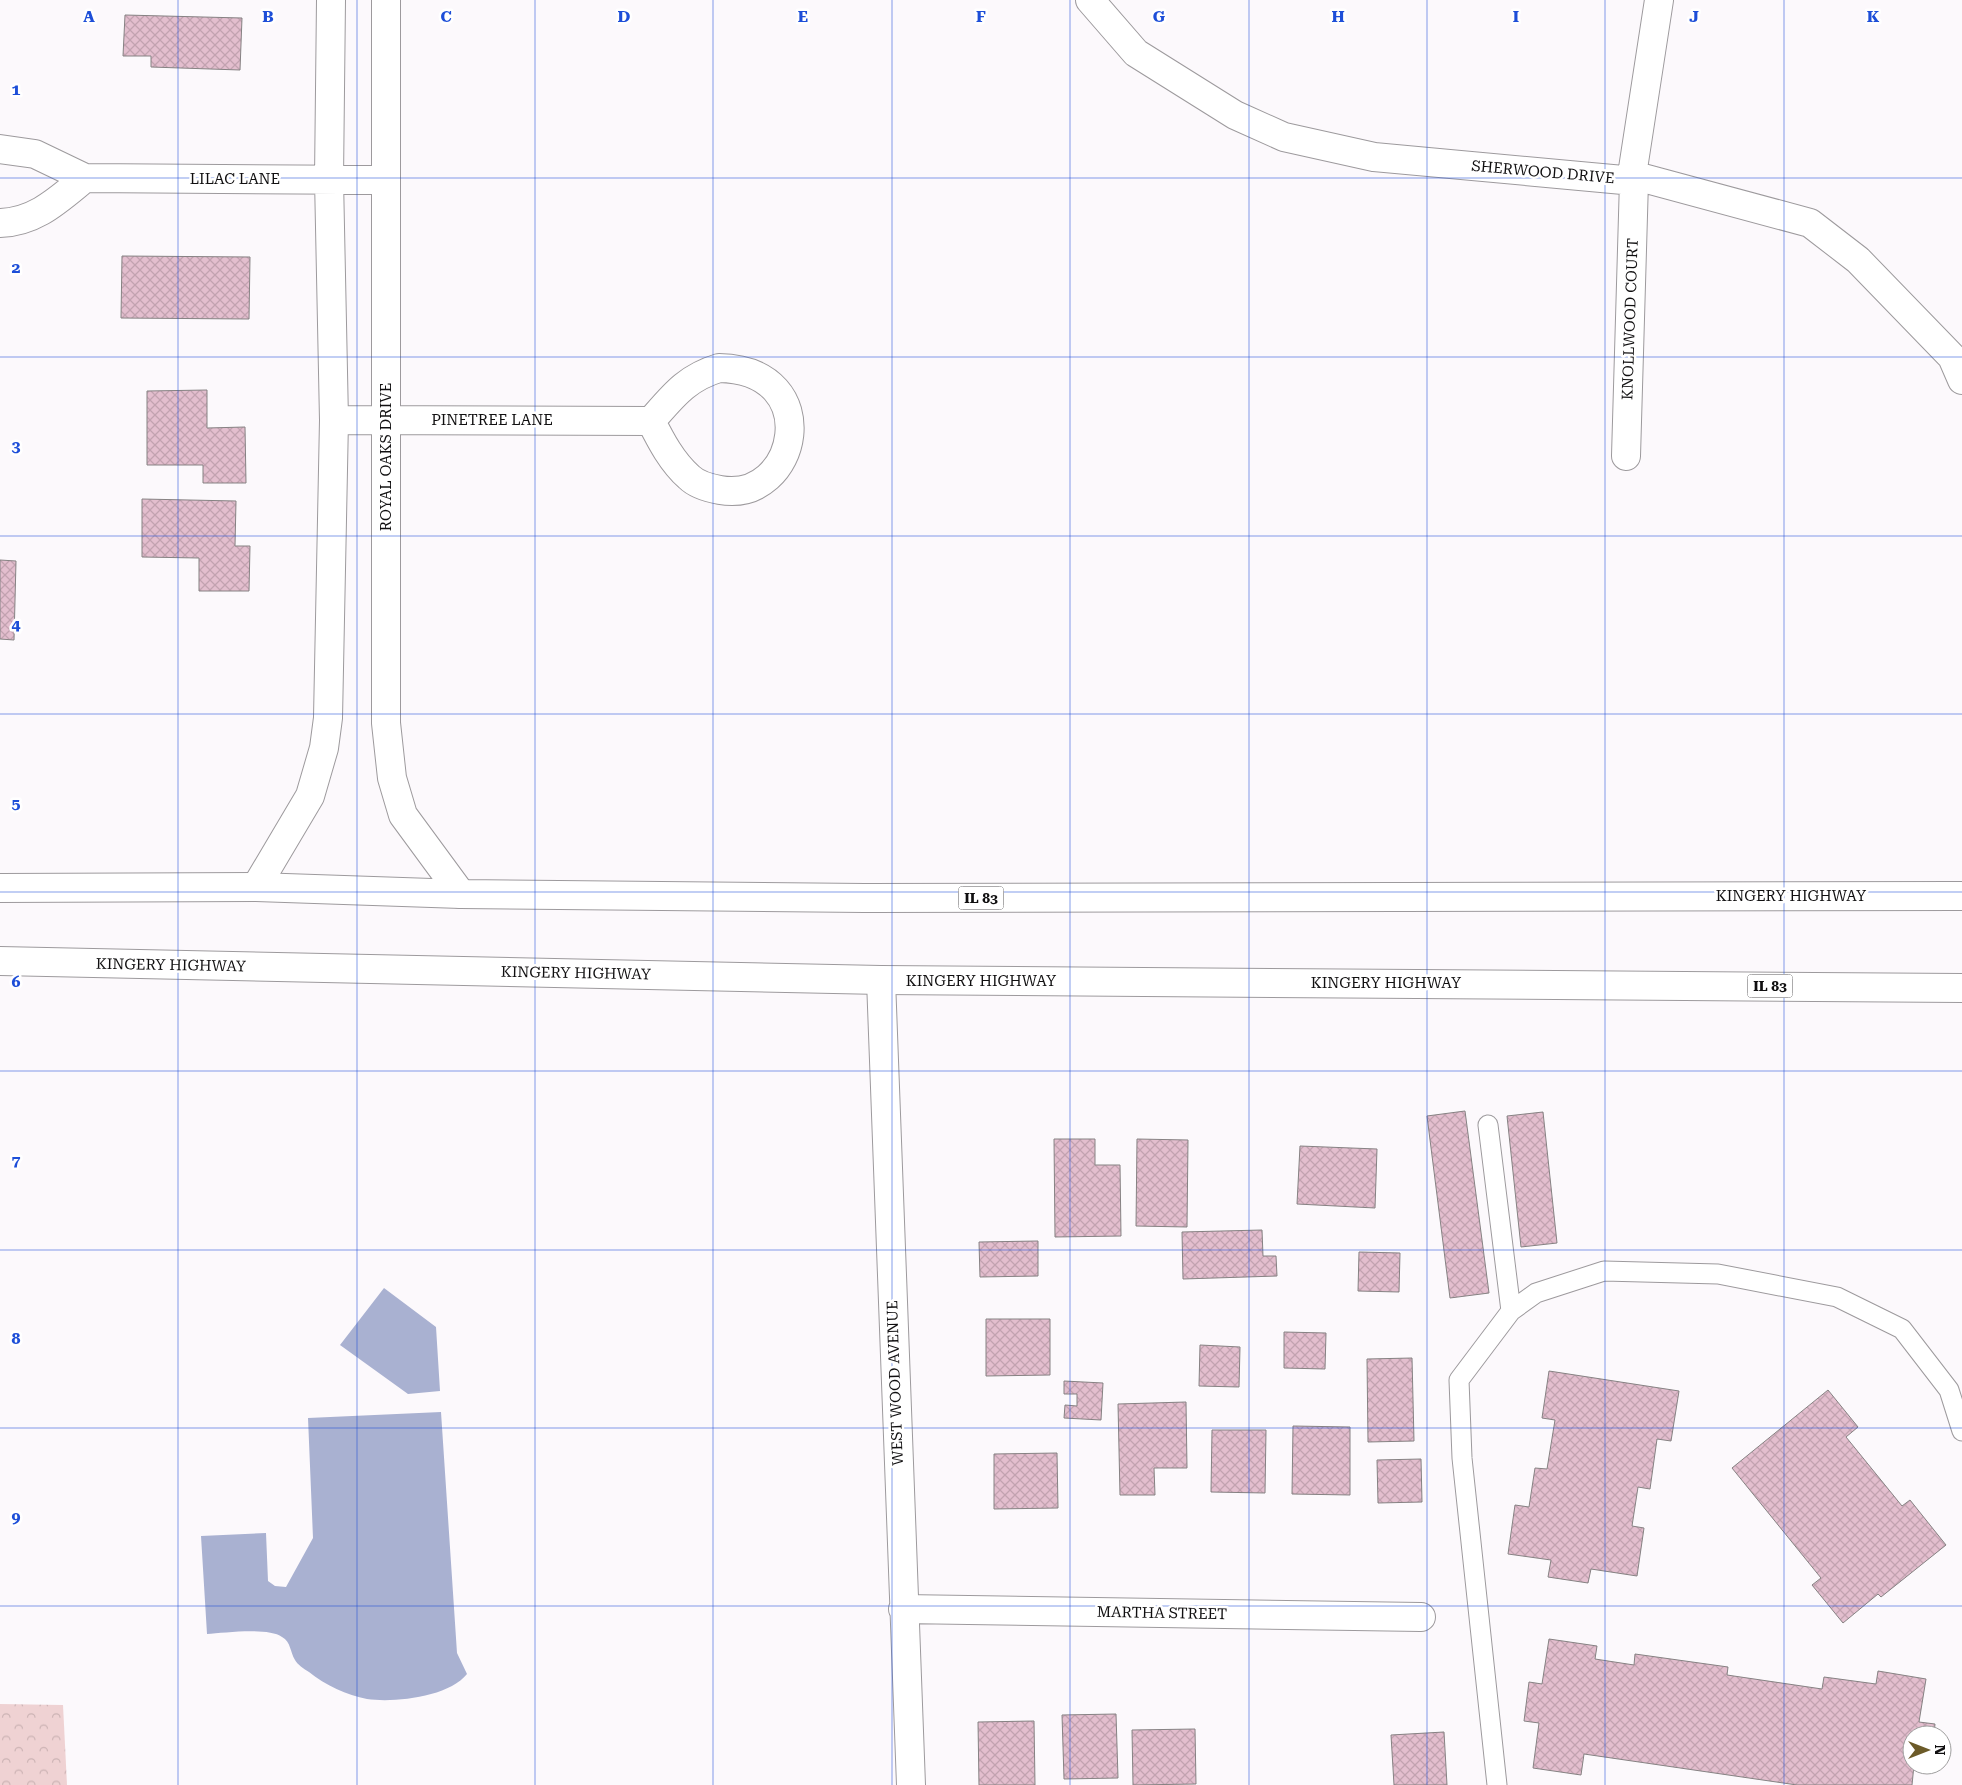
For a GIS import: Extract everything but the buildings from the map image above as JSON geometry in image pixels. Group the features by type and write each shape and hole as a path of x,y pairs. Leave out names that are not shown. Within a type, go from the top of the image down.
{"main road":[{"path":"256,887 310,796 324,748 328,718 334,420 330,179 331,0"},
{"name":"ROYAL OAKS DRIVE","path":"386,0 386,724 392,778 403,814 460,894"},
{"name":"SHERWOOD DRIVE","path":"1090,0 1136,53 1235,115 1284,137 1374,157 1633,178 1810,223 1858,260 1952,357 1962,380"},
{"name":"KNOLLWOOD COURT","path":"1626,456 1633,178 1659,0"},
{"name":"LILAC LANE","path":"0,149 35,154 85,178 385,180"},
{"path":"0,223 14,222 43,212 85,178"},
{"path":"719,368 739,368 758,374 774,387 785,403 790,423 789,443 781,462 767,478 749,488 728,492 708,488 690,478 662,443 650,421 684,386 700,374 719,368"},
{"name":"PINETREE LANE","path":"334,420 650,421"},
{"name":"KINGERY HIGHWAY","path":"0,888 256,887 460,894 865,898 1962,896"},
{"name":"KINGERY HIGHWAY","path":"0,961 881,980 1962,988"},
{"name":"WEST WOOD AVENUE","path":"881,980 911,1785"},
{"name":"MARTHA STREET","path":"903,1609 1421,1617"}],"lane":[{"path":"1488,1125 1511,1311"},
{"path":"1497,1785 1462,1458 1459,1380 1511,1311 1536,1293 1604,1271 1718,1274 1837,1297 1902,1329 1949,1390 1962,1431"}],"green space":[{"path":"0,1704 63,1705 67,1785 0,1785"}],"water":[{"path":"384,1288 436,1327 440,1391 408,1394 340,1345"},
{"path":"441,1412 457,1653 467,1674 459,1682 435,1693 420,1697 391,1700 367,1699 336,1689 315,1677 297,1663 285,1639 275,1634 246,1631 207,1634 201,1536 266,1533 268,1581 275,1586 286,1587 313,1538 308,1418"}]}
